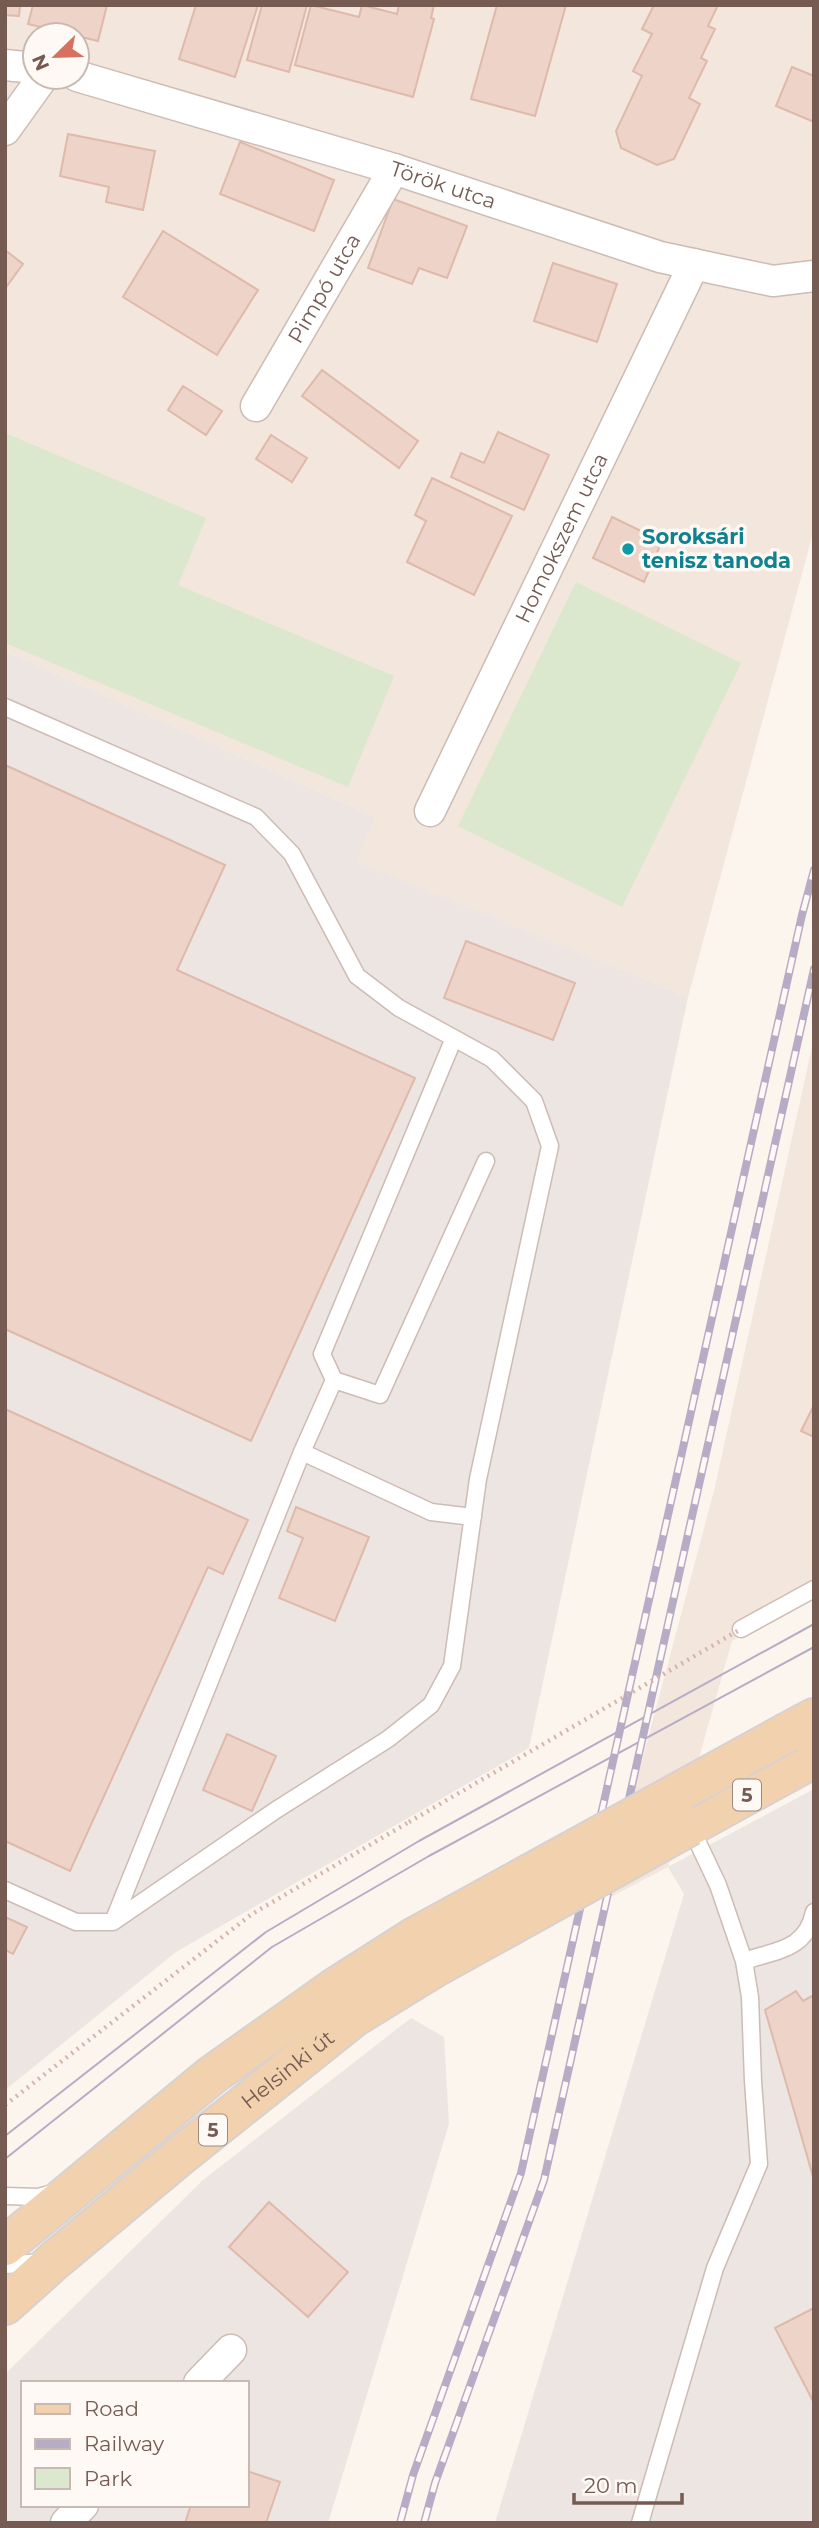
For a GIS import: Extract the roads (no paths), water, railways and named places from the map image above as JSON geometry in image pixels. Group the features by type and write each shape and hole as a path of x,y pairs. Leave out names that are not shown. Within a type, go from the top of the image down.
{"main road":[{"name":"5","path":"422,1954 805,1743"},
{"name":"Helsinki út","path":"5,2246 212,2075 333,1989 422,1954"},
{"name":"Helsinki út","path":"5,2305 181,2155 354,2017 422,1954"}],"street":[{"name":"Török utca","path":"91,80 394,169 660,257 773,281 812,277"},
{"path":"5,130 33,91"},
{"name":"Pimpó utca","path":"256,406 394,169"},
{"name":"Homokszem utca","path":"430,811 694,264"},
{"path":"202,2381 231,2350"},
{"path":"66,2523 81,2507"}],"lane":[{"path":"5,707 256,817 292,854 357,976 399,1008 492,1059 534,1101 550,1146 478,1479 452,1667 431,1705 387,1739 276,1810 113,1922 76,1922 5,1890"},
{"path":"454,1038 322,1354 334,1380 380,1395 486,1161"},
{"path":"113,1922 302,1452 334,1380"},
{"path":"302,1452 432,1512 473,1517"},
{"path":"741,1629 814,1589"},
{"path":"640,2523 715,2268 759,2164 750,1997 744,1961 718,1885 681,1811"},
{"path":"744,1961 800,1942 811,1927 814,1912"},
{"name":"Helsinki út","path":"5,2196 38,2197 76,2187"},
{"path":"5,2265 55,2260"}],"tram line":[{"path":"5,2136 266,1932 419,1841 814,1624"},
{"path":"5,2159 272,1947 429,1856 814,1647"}],"railway":[{"path":"400,2523 413,2475 521,2173 814,870"},
{"path":"424,2523 435,2483 544,2180 814,969"}],"place":[{"name":"Soroksári tenisz tanoda","path":"628,549"}]}
